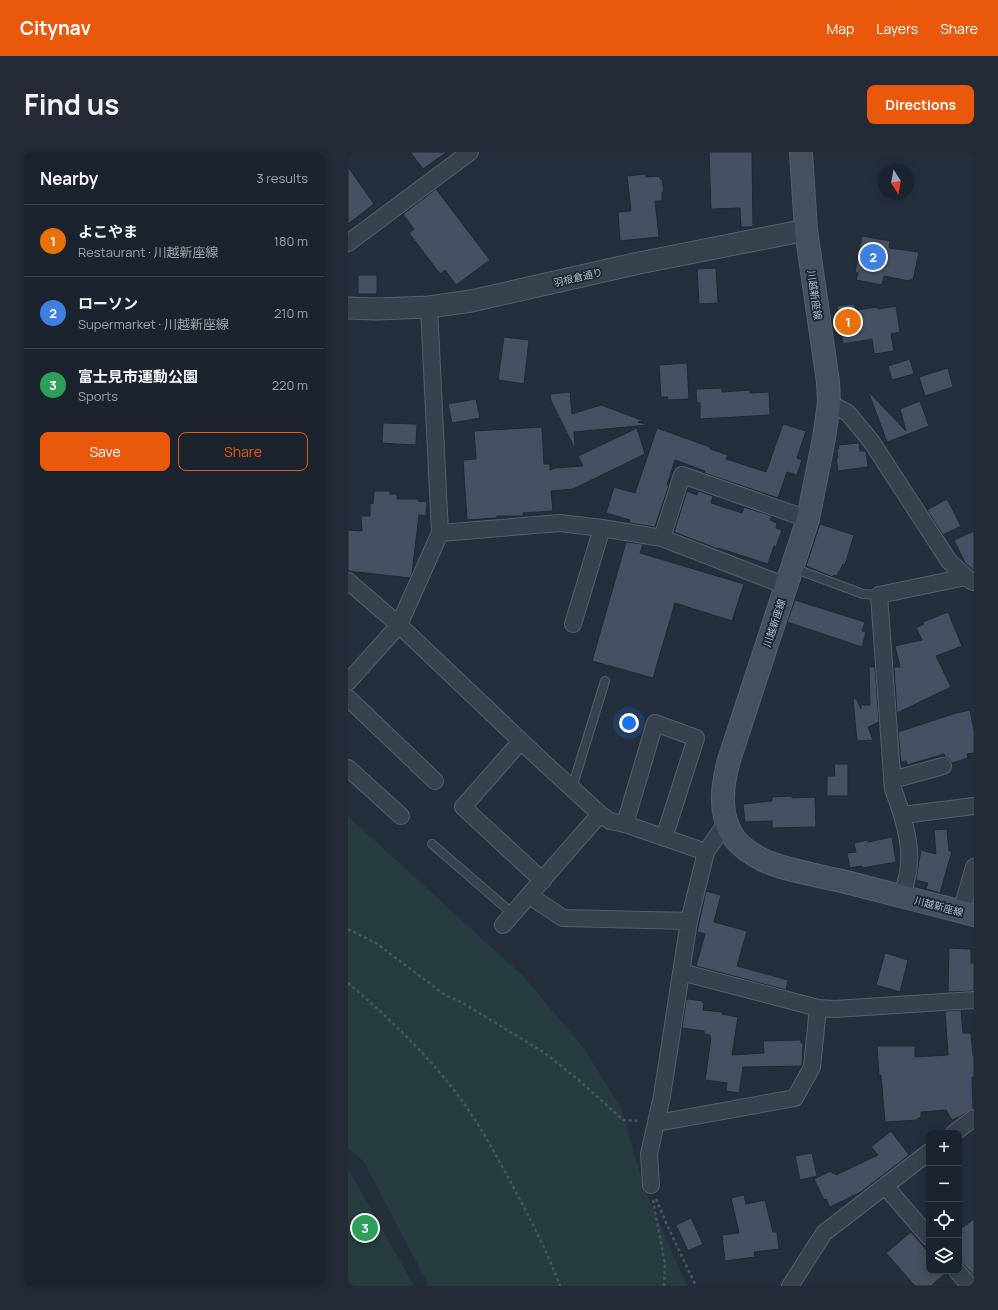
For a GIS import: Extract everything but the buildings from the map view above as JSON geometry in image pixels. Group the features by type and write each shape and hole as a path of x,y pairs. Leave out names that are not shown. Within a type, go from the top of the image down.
{"main road":[{"name":"川越新座線","path":"801,152 806,230 828,382 829,403 824,438 808,518 729,760 723,783 722,804 726,823 735,839 747,850 763,860 788,868 902,896 967,914"}],"street":[{"path":"348,242 470,152"},
{"name":"羽根倉通り","path":"348,308 377,309 429,307 472,300 639,263 806,230"},
{"path":"348,682 398,625 440,533 429,307"},
{"path":"829,403 848,414 871,441 949,561 970,580"},
{"path":"662,538 682,475 808,518"},
{"path":"440,533 560,524 602,528 662,538 789,577"},
{"path":"573,624 602,528"},
{"path":"902,896 910,860 902,815 893,789 879,594 970,580"},
{"path":"348,581 398,625 600,814 610,821 625,824 706,852"},
{"path":"348,698 435,781"},
{"path":"625,824 655,723 696,738 664,838"},
{"path":"521,741 463,807 543,881"},
{"path":"892,780 943,766"},
{"path":"348,768 401,816"},
{"path":"902,815 974,806"},
{"path":"508,920 600,814"},
{"path":"651,1185 649,1154 657,1123 689,922 706,852 726,823"},
{"path":"967,914 974,867"},
{"path":"530,896 563,918 689,922"},
{"path":"681,972 818,1008 835,1009 974,1000"},
{"path":"657,1123 795,1098 812,1067 818,1008"},
{"path":"958,1130 974,1118"},
{"path":"790,1286 824,1233 926,1154"},
{"path":"885,1186 926,1234"},
{"path":"960,1274 970,1286"}],"lane":[{"path":"789,577 863,594 879,594"},
{"path":"572,788 605,681"},
{"path":"432,844 508,920"}],"path":[{"path":"348,929 376,943 445,995 461,1002 545,1053 624,1120 657,1123"},
{"path":"348,983 403,1032 434,1066 460,1099 482,1131 519,1196 536,1228 560,1286"},
{"path":"651,1185 665,1265 664,1286"},
{"path":"651,1185 666,1225 696,1286"}],"green space":[{"path":"348,816 524,977 583,1047 621,1108 646,1193 687,1286 429,1286 364,1162 348,1148"},
{"path":"348,1169 349,1170 414,1286 348,1286"}],"place":[{"name":"ローソン","path":"873,257"},
{"name":"よこやま","path":"848,322"},
{"name":"富士見市運動公園","path":"365,1228"}]}
